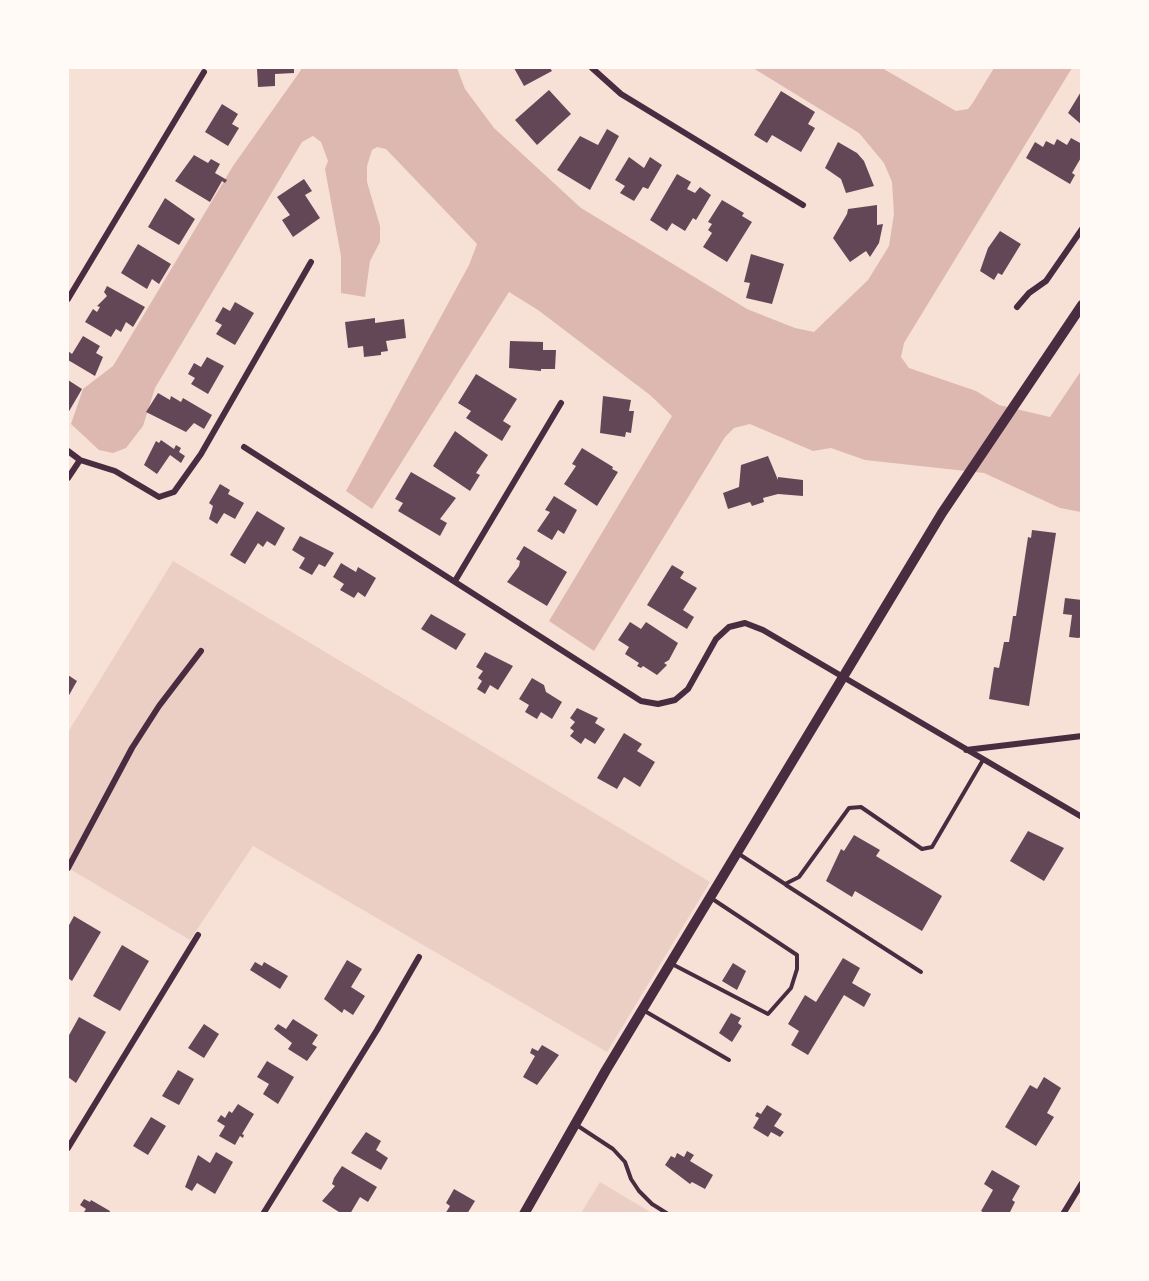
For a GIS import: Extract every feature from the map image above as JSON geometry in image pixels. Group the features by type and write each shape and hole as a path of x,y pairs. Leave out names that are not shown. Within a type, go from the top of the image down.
{"main road":[{"path":"524,1214 670,963 942,513 1044,358 1082,305"}],"street":[{"path":"592,68 621,94 803,205"},
{"path":"68,299 204,72"},
{"path":"1017,307 1029,293 1046,281 1082,229"},
{"path":"68,451 80,460 115,471 159,497 174,492 201,454 311,262"},
{"path":"455,581 561,403"},
{"path":"244,447 641,701 658,704 675,700 688,689 716,639 729,627 745,623 763,630 1082,817"},
{"path":"68,478 80,460"},
{"path":"68,868 132,748 159,706 201,651"},
{"path":"966,750 1082,736"},
{"path":"68,1148 198,935"},
{"path":"263,1214 377,1030 419,957"},
{"path":"1063,1214 1082,1183"}],"lane":[{"path":"785,884 799,877 849,808 861,807 922,849 932,847 983,760"},
{"path":"737,853 921,972"},
{"path":"670,963 768,1014 791,988 797,969 797,955 710,897"},
{"path":"642,1010 729,1059"},
{"path":"575,1124 613,1149 625,1162 631,1179 639,1191 652,1204 668,1214"}],"shaded area":[{"path":"300,68 457,68 465,89 494,128 581,208 747,309 795,328 814,332 868,280 889,246 894,214 892,182 884,163 859,133 753,68 882,68 956,111 968,109 994,68 1072,68 904,343 901,357 909,368 976,391 999,405 1050,417 1081,371 1081,512 1060,508 984,473 865,460 831,448 813,451 750,424 734,428 725,437 594,651 549,621 672,416 650,395 538,310 509,292 372,509 346,491 469,265 477,244 386,149 377,147 372,150 367,166 367,182 380,226 380,242 370,261 365,297 341,293 341,256 325,169 328,161 321,142 313,136 302,142 155,388 143,426 126,448 113,453 99,450 71,424 83,389 113,366 233,166 301,70"},
{"path":"173,561 710,882 607,1052 253,846 190,940 68,868 68,732"},
{"path":"600,1182 652,1213 581,1213"}],"building":[{"path":"257,68 294,68 294,73 275,74 275,86 258,87"},
{"path":"514,68 550,68 552,71 524,86"},
{"path":"549,90 571,114 537,145 515,120"},
{"path":"1082,90 1082,125 1068,113"},
{"path":"781,91 815,112 808,124 815,128 801,152 772,135 767,143 754,135"},
{"path":"222,104 238,114 232,124 239,128 228,146 205,132"},
{"path":"607,129 619,136 590,190 557,170 580,136 598,145"},
{"path":"1071,138 1082,144 1082,156 1072,173 1075,175 1070,184 1026,158 1035,142 1043,147 1046,141 1054,145 1057,139 1067,145"},
{"path":"838,142 857,153 864,161 874,186 846,193 841,179 825,168"},
{"path":"194,155 208,163 211,159 220,164 215,173 227,180 225,183 222,181 210,202 175,181"},
{"path":"629,157 644,168 650,157 662,165 648,189 643,187 634,201 620,193 625,186 615,180"},
{"path":"677,174 691,182 687,189 695,193 700,187 711,195 696,220 693,218 685,231 672,223 667,231 650,220"},
{"path":"304,179 312,191 305,195 320,218 293,237 282,220 290,215 277,197"},
{"path":"165,198 195,219 179,245 148,227"},
{"path":"722,200 744,213 742,216 752,222 727,262 703,247 712,233 708,230 712,224 708,222"},
{"path":"877,205 877,225 883,224 879,243 870,257 866,251 850,262 833,238 848,209"},
{"path":"1000,231 1021,244 1002,275 998,273 994,280 980,271 988,248"},
{"path":"138,244 171,264 159,284 152,279 147,289 121,273"},
{"path":"751,254 784,264 772,304 746,298 750,283 744,282"},
{"path":"107,286 145,307 133,327 126,322 121,332 116,329 111,337 85,322 93,309 97,312 100,307 97,306 107,296 104,292"},
{"path":"235,302 254,313 235,345 216,334 222,325 215,321 223,307 230,311"},
{"path":"375,318 375,323 404,319 406,338 386,341 388,351 381,352 381,355 364,357 363,346 348,348 345,322"},
{"path":"83,336 100,346 96,353 103,357 95,376 68,360 68,351 72,354"},
{"path":"510,341 543,342 543,350 556,350 555,369 541,369 541,371 509,368"},
{"path":"207,357 224,366 208,394 191,384 195,378 188,374 194,363 201,367"},
{"path":"476,374 517,399 503,421 511,426 502,441 466,418 471,411 458,403"},
{"path":"68,380 82,389 68,413"},
{"path":"158,393 170,400 171,396 181,402 183,398 212,415 204,429 194,423 186,432 146,412"},
{"path":"603,396 631,400 629,411 634,411 631,433 626,432 625,437 600,433"},
{"path":"455,431 488,455 476,473 480,475 470,491 433,466"},
{"path":"161,440 174,449 176,445 181,448 179,452 185,456 181,463 170,455 157,474 144,465 156,441 159,443"},
{"path":"582,448 618,472 597,506 564,484 576,466 572,464"},
{"path":"768,456 778,480 778,477 803,480 803,496 778,494 763,498 764,502 752,506 750,502 728,509 723,493 739,487 741,465"},
{"path":"411,472 456,498 440,519 447,523 440,536 398,511 403,503 395,499"},
{"path":"220,484 230,490 228,494 244,503 235,519 224,513 217,524 209,519 213,506 209,503"},
{"path":"554,496 577,510 564,534 558,530 552,540 537,531 550,512 545,510"},
{"path":"257,511 285,528 275,546 267,541 263,547 258,543 245,564 230,555"},
{"path":"1032,530 1056,533 1029,706 989,699 994,667 999,668 1004,642 1009,642 1013,616 1016,616 1028,537 1031,538"},
{"path":"300,536 334,553 325,567 319,564 312,575 299,568 305,558 292,550"},
{"path":"524,546 567,572 547,606 507,582 519,566 520,561 516,559"},
{"path":"341,563 356,572 358,567 376,578 365,597 358,592 354,598 340,590 344,584 333,577"},
{"path":"672,565 684,572 680,578 697,588 683,610 694,617 687,629 647,605"},
{"path":"1065,598 1082,600 1082,637 1069,637 1072,615 1063,614"},
{"path":"431,614 466,634 456,650 421,629"},
{"path":"630,622 641,629 646,622 678,643 669,660 664,663 667,665 657,675 643,666 641,668 637,666 639,663 625,654 629,647 618,640"},
{"path":"485,652 513,666 498,690 490,685 485,694 477,689 482,681 478,678 483,671 476,667"},
{"path":"68,675 77,681 68,697"},
{"path":"532,678 544,685 546,692 562,702 552,719 541,712 537,719 525,712 529,705 519,699"},
{"path":"577,708 598,718 595,723 605,729 595,744 585,738 581,744 570,736 574,731 570,728 575,722 570,718"},
{"path":"624,733 642,744 637,751 655,762 640,787 624,777 617,789 597,778"},
{"path":"1028,831 1064,848 1044,881 1010,861"},
{"path":"854,835 880,850 876,856 942,896 922,931 855,891 852,897 826,881 841,849 844,851"},
{"path":"74,916 101,932 72,981 68,978 68,927"},
{"path":"122,945 149,961 120,1011 93,996"},
{"path":"843,958 860,968 852,983 871,994 864,1007 844,995 808,1055 791,1045 799,1031 788,1024 805,995 816,1002"},
{"path":"347,960 362,969 351,987 365,996 353,1015 344,1009 342,1013 324,999"},
{"path":"255,962 262,966 264,962 288,976 280,989 250,970"},
{"path":"733,963 746,971 737,990 722,981"},
{"path":"731,1013 741,1018 738,1023 742,1026 732,1042 719,1033"},
{"path":"79,1017 106,1032 76,1083 68,1077 68,1037"},
{"path":"293,1019 318,1035 312,1044 317,1047 307,1061 288,1049 292,1043 274,1029 278,1024 286,1029"},
{"path":"204,1024 219,1034 204,1058 188,1048"},
{"path":"542,1045 559,1055 537,1085 523,1077 535,1056 530,1053 532,1048 538,1051"},
{"path":"267,1061 294,1077 278,1104 263,1094 269,1084 257,1077"},
{"path":"178,1070 194,1079 179,1105 162,1096"},
{"path":"1044,1077 1061,1088 1047,1113 1054,1117 1036,1146 1005,1127 1030,1085 1037,1089"},
{"path":"238,1104 254,1114 242,1134 243,1138 240,1136 235,1145 219,1136 225,1126 217,1121 221,1115 225,1118 229,1111 232,1113"},
{"path":"767,1105 782,1114 774,1126 784,1132 780,1137 771,1132 768,1137 753,1128 759,1118 755,1116 757,1112 761,1114"},
{"path":"151,1117 166,1126 148,1155 133,1146"},
{"path":"366,1132 381,1141 376,1150 388,1158 381,1170 351,1153"},
{"path":"687,1151 694,1155 690,1161 713,1175 705,1189 692,1182 690,1184 665,1165 671,1156 675,1158 677,1153 684,1157"},
{"path":"216,1152 233,1162 215,1194 197,1183 192,1191 185,1187 198,1155 210,1163"},
{"path":"342,1166 377,1187 368,1202 360,1197 350,1214 342,1214 322,1201 335,1186 332,1184 334,1178"},
{"path":"992,1170 1020,1186 1012,1200 1015,1202 1009,1214 986,1214 981,1211 993,1190 984,1184"},
{"path":"454,1189 475,1201 467,1214 445,1214 450,1206 446,1203"},
{"path":"84,1199 90,1202 91,1200 110,1211 109,1214 76,1214 86,1209 80,1205"}]}
